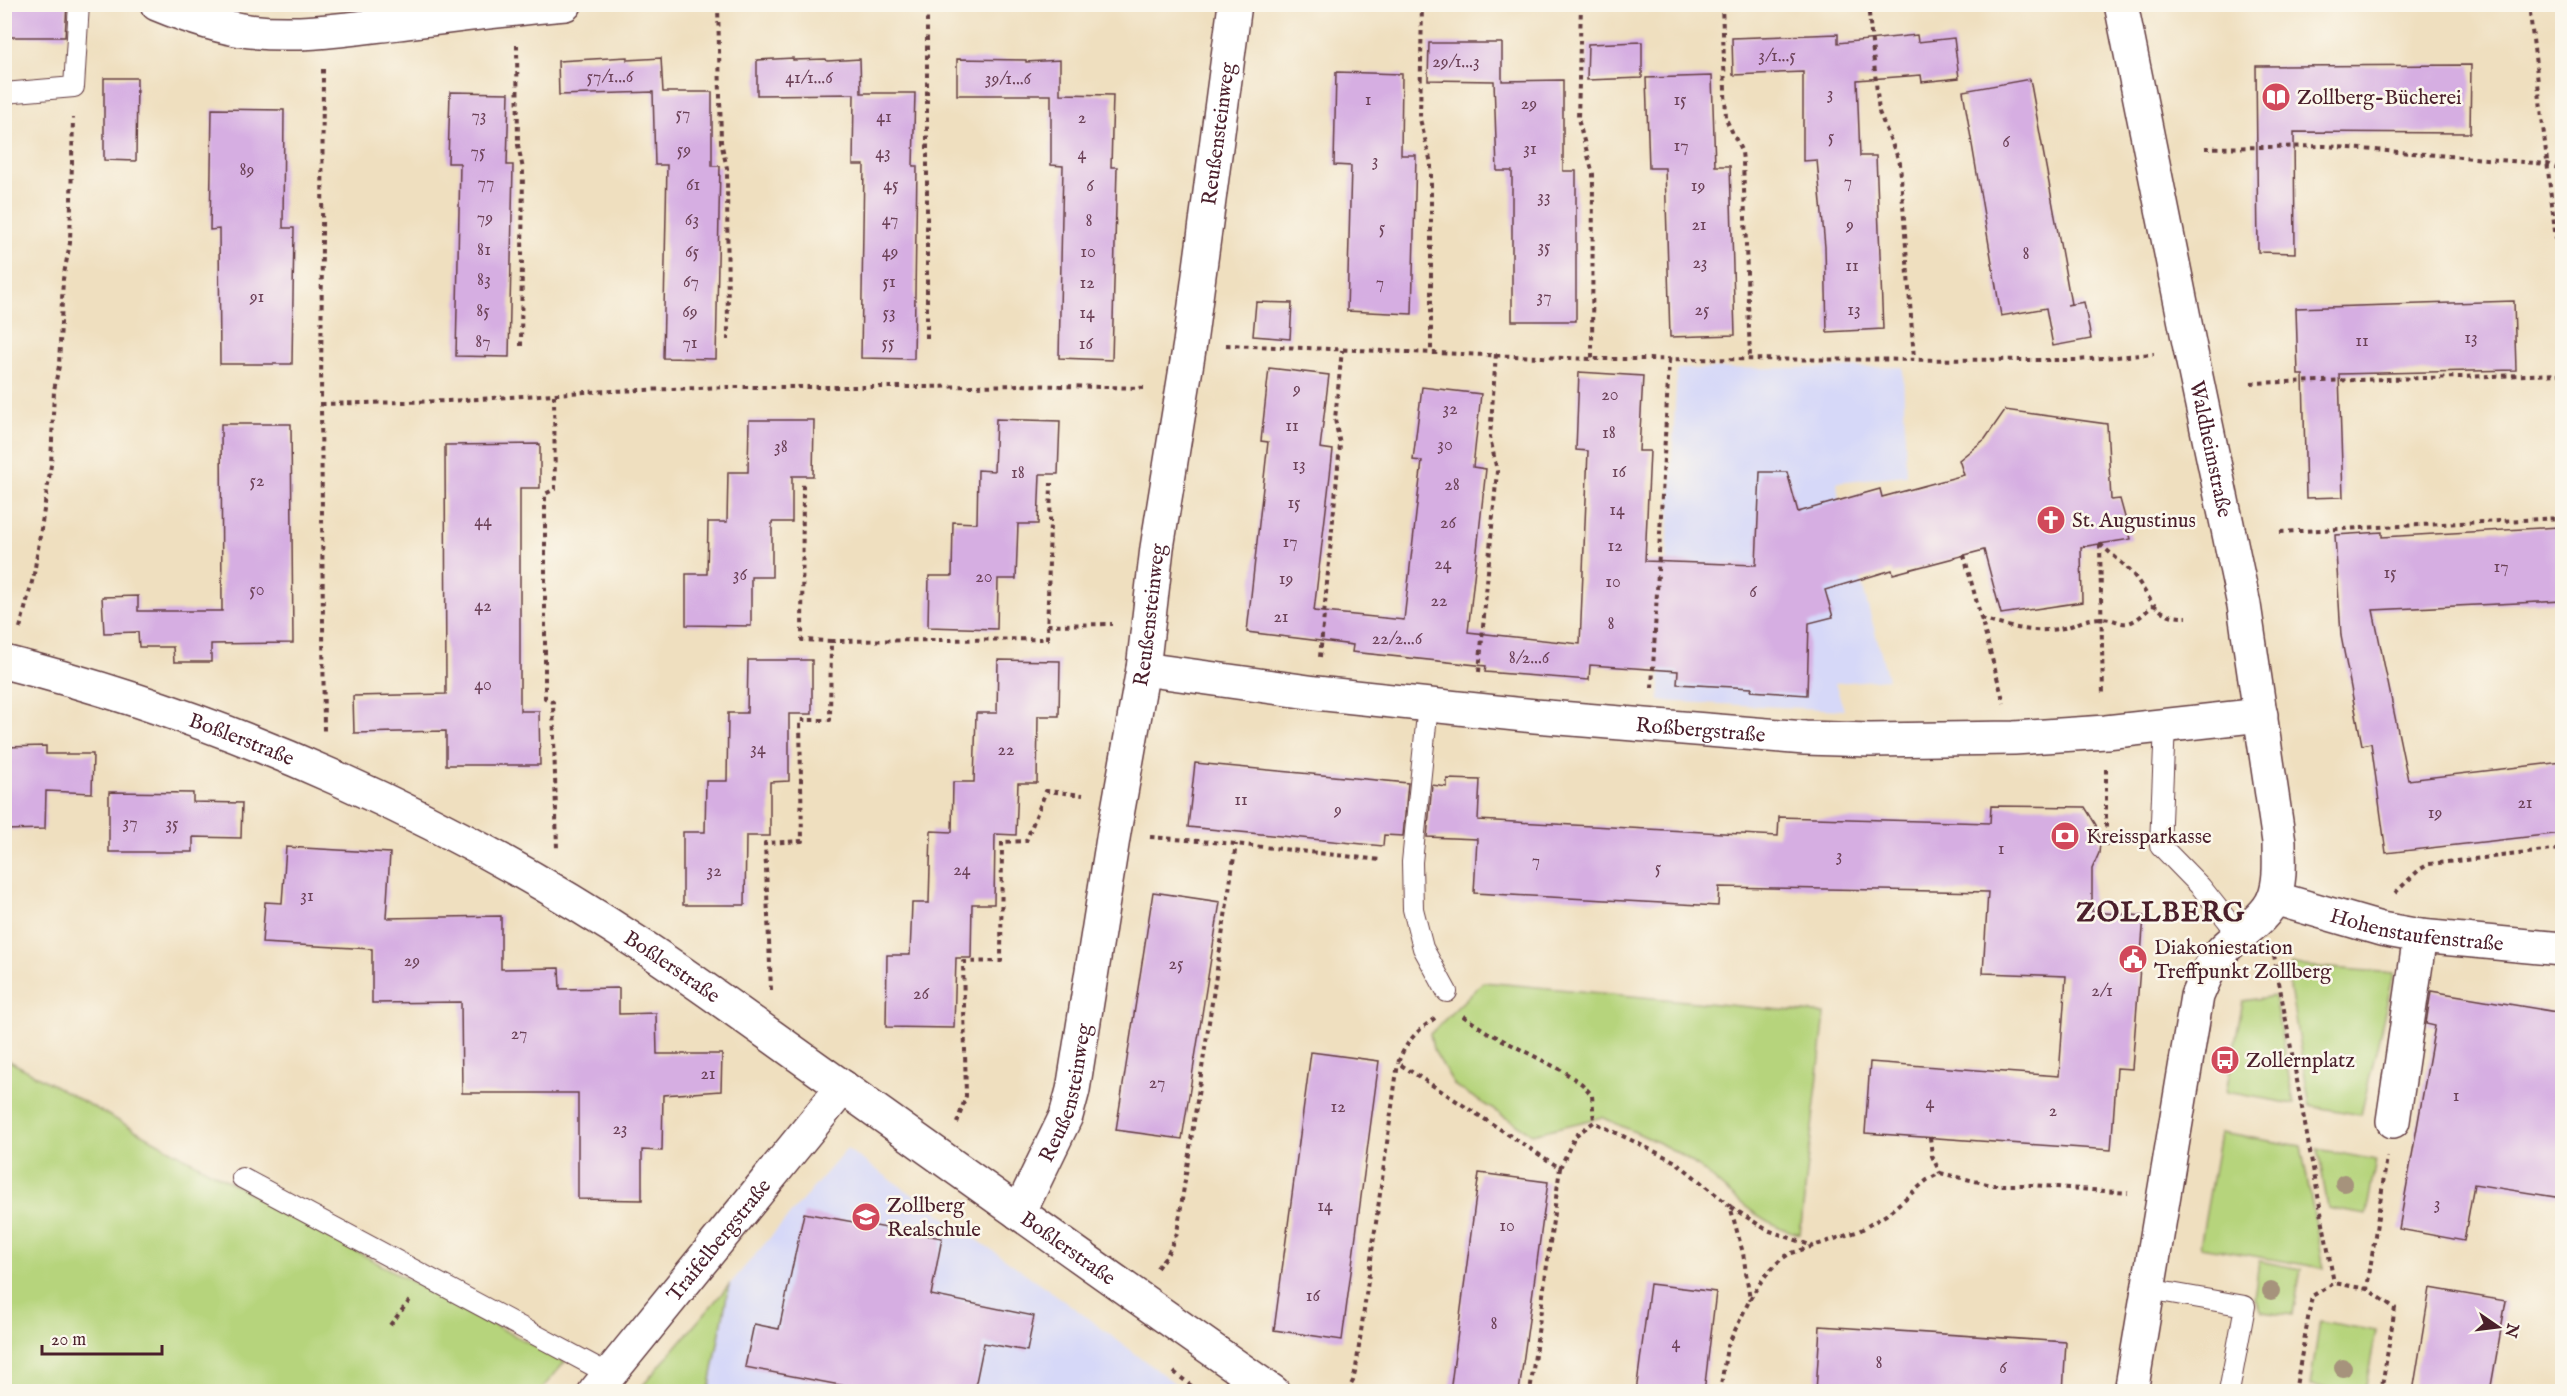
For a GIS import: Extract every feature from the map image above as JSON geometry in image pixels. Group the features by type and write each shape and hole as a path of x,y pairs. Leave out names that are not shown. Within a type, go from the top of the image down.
{"street":[{"path":"157,4 214,24 248,31 322,33 514,8 566,4"},
{"name":"Reußensteinweg","path":"1019,1213 1061,1126 1073,1090 1114,832 1143,669 1157,548 1190,343 1235,4"},
{"name":"Waldheimstraße","path":"2121,4 2244,605 2279,842 2279,873 2269,906"},
{"name":"Boßlerstraße","path":"7,662 154,707 218,730 323,773 430,824 556,893 644,946 1273,1392"},
{"name":"Roßbergstraße","path":"1143,669 1316,693 1650,727 1870,740 2014,738 2106,732 2261,715"},
{"path":"2131,1392 2197,996 2213,962 2269,906"},
{"name":"Hohenstaufenstraße","path":"2269,906 2420,936 2562,949"},
{"path":"2393,1121 2420,936"},
{"name":"Traifelbergstraße","path":"601,1382 843,1087"}],"lane":[{"path":"4,93 74,87 79,4"},
{"path":"1428,705 1412,862 1413,909 1417,929 1448,999"},
{"path":"2165,724 2160,845 2201,886 2239,935"},
{"path":"242,1178 601,1382"},
{"path":"2148,1289 2245,1306 2229,1392"}],"path":[{"path":"718,4 721,142 727,168 728,340"},
{"path":"927,4 927,338"},
{"path":"1422,4 1420,119 1431,163 1431,352"},
{"path":"1581,4 1578,119 1593,174 1592,359"},
{"path":"1722,4 1726,119 1742,152 1743,161 1750,358"},
{"path":"1868,4 1879,112 1900,163 1914,359"},
{"path":"2529,4 2562,292"},
{"path":"514,8 518,145 523,169 521,346"},
{"path":"322,33 323,773"},
{"path":"7,662 34,574 51,465 54,390 59,366 63,279 70,243 74,87"},
{"path":"2205,148 2325,146 2548,164 2562,170"},
{"path":"1190,343 1669,360 1750,358 2077,360 2137,357 2190,348"},
{"path":"1316,693 1340,445 1335,419 1342,350"},
{"path":"1476,710 1497,471 1490,436 1496,354"},
{"path":"1650,727 1669,360"},
{"path":"2251,383 2562,374"},
{"path":"321,404 448,401 728,387 1021,385 1182,389"},
{"path":"554,394 555,489 545,494 545,698 553,702 556,893"},
{"path":"803,483 802,640 831,641 1047,639 1051,483"},
{"path":"2280,532 2562,518"},
{"path":"2160,845 2106,844 2106,732 2100,619 2100,544 2133,574 2154,605 2167,616 2187,617"},
{"path":"1964,555 2014,738"},
{"path":"1981,619 2022,630 2048,630 2100,619 2127,624 2134,623 2154,605"},
{"path":"1047,625 1107,623 1148,629"},
{"path":"767,1033 771,999 765,843 802,841 800,720 830,720 831,641"},
{"path":"943,1158 966,1096 963,962 1001,961 1002,842 1026,841 1046,791 1120,799"},
{"path":"1114,832 1412,862"},
{"path":"1136,1297 1168,1253 1177,1233 1236,844"},
{"path":"2394,894 2419,870 2429,864 2562,849"},
{"path":"2269,906 2279,977 2334,1283"},
{"path":"1347,1392 1356,1368 1398,1063 1410,1038 1448,999 1487,1032 1561,1070 1582,1084 1592,1095 1594,1122"},
{"path":"1398,1063 1560,1168"},
{"path":"2367,1289 2393,1121"},
{"path":"1530,1392 1560,1168 1575,1136 1594,1122"},
{"path":"1594,1122 1676,1162 1730,1206 1767,1230 1814,1246"},
{"path":"1930,1137 1932,1156 1940,1173"},
{"path":"1720,1392 1727,1347 1760,1282 1781,1259 1844,1237 1873,1223 1898,1207 1927,1179 1940,1173 1992,1185 2032,1185 2163,1198"},
{"path":"1730,1206 1743,1253 1750,1299"},
{"path":"2295,1392 2312,1296 2334,1283 2367,1289 2395,1308 2381,1392"}],"shaded area":[{"path":"1903,367 1906,475 1837,482 1839,501 1888,679 1835,683 1844,710 1659,701 1677,369"},
{"name":"Zollberg Realschule","path":"847,1149 1065,1301 1185,1391 708,1392 729,1285"}],"green space":[{"path":"2291,965 2394,973 2361,1115 2310,1106 2288,977"},
{"path":"1483,982 1825,1014 1800,1234 1783,1229 1753,1212 1677,1152 1602,1117 1532,1134 1455,1086 1433,1049 1430,1034"},
{"path":"2274,996 2294,1104 2226,1092 2243,1001"},
{"path":"4,1058 427,1290 565,1362 540,1391 5,1391"},
{"path":"2220,1133 2301,1146 2324,1268 2200,1247"},
{"path":"2318,1149 2376,1160 2366,1215 2328,1208"},
{"path":"2259,1261 2301,1269 2293,1315 2262,1311 2254,1298"},
{"path":"729,1285 709,1391 638,1391"},
{"path":"2320,1321 2376,1331 2365,1391 2341,1391 2310,1386"}],"building":[{"path":"14,4 67,4 65,37 4,37 4,7 14,7"},
{"path":"1838,34 1838,43 1917,35 1918,42 1954,38 1959,78 1922,82 1921,75 1857,80 1860,156 1876,156 1883,329 1827,332 1825,247 1817,160 1803,161 1803,72 1733,75 1732,38"},
{"path":"1642,42 1642,78 1587,80 1588,44"},
{"path":"1429,43 1502,43 1502,81 1563,80 1563,171 1576,171 1576,321 1512,321 1512,171 1497,171 1494,81 1428,80"},
{"path":"627,57 627,60 661,58 663,92 712,92 712,166 720,166 716,359 663,358 667,165 655,165 653,92 559,95 558,61"},
{"path":"793,58 793,60 826,59 827,61 860,59 861,93 915,93 913,166 917,166 914,359 861,358 864,165 853,165 854,94 757,95 757,60"},
{"path":"957,59 1026,60 1026,62 1060,60 1060,94 1113,95 1111,167 1117,167 1112,360 1059,358 1063,166 1051,165 1051,95 957,95"},
{"path":"2471,65 2470,133 2294,132 2295,253 2258,252 2256,66"},
{"path":"1336,72 1402,74 1401,155 1416,155 1412,314 1347,311 1351,166 1334,165"},
{"path":"1712,76 1715,166 1730,166 1735,335 1670,337 1665,168 1649,168 1646,78"},
{"path":"104,78 137,78 136,161 104,160"},
{"path":"2030,79 2071,304 2067,305 2084,302 2091,339 2053,346 2046,308 2001,316 1963,91"},
{"path":"450,92 509,93 507,165 513,165 509,357 456,356 460,163 448,163"},
{"path":"212,109 284,110 283,228 294,228 292,364 220,364 219,229 210,230"},
{"path":"2514,301 2516,370 2339,374 2343,497 2306,498 2303,375 2298,375 2296,308"},
{"path":"1256,302 1292,303 1290,339 1253,336"},
{"path":"1269,368 1329,375 1320,448 1333,450 1314,611 1404,620 1422,461 1413,460 1422,387 1481,394 1473,467 1486,469 1468,632 1580,644 1588,451 1576,450 1579,372 1643,376 1639,451 1650,451 1645,561 1756,565 1760,472 1787,472 1798,512 1880,489 1882,497 1964,475 1959,460 1985,439 2005,410 2107,424 2111,500 2120,499 2131,539 2081,547 2082,602 2001,614 1984,550 1893,574 1892,570 1825,590 1833,617 1809,623 1807,695 1751,691 1752,688 1677,684 1678,671 1590,665 1589,680 1485,672 1486,666 1352,652 1353,645 1247,632 1268,442 1261,441"},
{"path":"996,419 1060,421 1058,474 1040,474 1038,524 1018,524 1016,579 998,579 997,629 928,627 929,576 952,576 953,522 977,523 978,470 994,471"},
{"path":"749,420 814,420 813,476 792,476 792,522 772,522 772,577 751,577 751,626 686,625 686,574 707,574 708,522 727,522 728,472 748,472"},
{"path":"221,424 291,424 293,643 211,644 211,662 174,662 173,647 139,647 138,632 104,633 102,597 138,596 138,611 222,611"},
{"path":"540,444 540,488 520,488 520,711 539,711 540,765 446,765 446,731 354,733 353,696 446,694 445,445"},
{"path":"2559,527 2562,601 2373,610 2408,780 2562,762 2562,833 2386,853 2371,743 2362,745 2341,636 2335,535 2382,532 2382,537"},
{"path":"748,660 812,660 812,714 789,714 789,781 770,782 770,836 746,836 745,905 683,905 683,832 705,832 706,781 727,781 728,713 747,713"},
{"path":"998,660 1060,661 1059,716 1038,716 1037,783 1018,783 1016,835 995,834 994,904 972,904 971,958 956,958 954,1028 886,1027 887,955 910,955 912,903 929,903 931,831 952,832 953,782 974,782 976,713 997,713"},
{"path":"46,746 46,754 93,754 92,793 46,791 45,829 4,830 4,747"},
{"path":"1195,763 1408,783 1403,836 1384,835 1383,846 1188,827"},
{"path":"1447,779 1480,780 1478,820 1778,836 1779,817 1990,823 1991,806 2085,807 2096,825 2100,843 2099,853 2092,869 2092,912 2144,916 2132,1069 2117,1068 2111,1150 1865,1133 1870,1062 2059,1076 2066,976 1983,973 1988,892 1719,887 1718,906 1474,893 1477,839 1427,837 1432,785 1447,787"},
{"path":"109,792 193,793 193,802 242,803 241,838 193,837 193,852 109,852"},
{"path":"286,847 390,853 386,918 501,916 501,969 559,968 560,989 619,988 619,1014 656,1013 657,1054 722,1054 721,1091 663,1095 662,1151 642,1150 642,1200 578,1199 578,1093 462,1093 461,1002 372,1003 372,949 262,943 265,902 282,903"},
{"path":"1153,892 1220,902 1182,1139 1116,1130"},
{"path":"2431,991 2562,1013 2562,1198 2474,1184 2464,1241 2399,1229 2435,1026 2426,1024"},
{"path":"1311,1052 1379,1061 1342,1340 1274,1330"},
{"path":"1479,1173 1548,1182 1519,1392 1450,1392"},
{"path":"804,1213 942,1238 931,1295 1034,1316 1027,1351 984,1343 974,1392 877,1392 745,1367 754,1324 779,1329"},
{"path":"1650,1284 1716,1292 1704,1392 1636,1392"},
{"path":"2430,1288 2506,1301 2490,1392 2413,1392"},
{"path":"1820,1326 2066,1342 2063,1392 1816,1392"}],"place":[{"name":"Zollberg-Bücherei","path":"2276,97"},
{"name":"St. Augustinus","path":"2051,520"},
{"name":"Kreissparkasse","path":"2065,836"},
{"name":"Diakoniestation Treffpunkt Zollberg","path":"2133,959"},
{"name":"Zollernplatz","path":"2225,1060"},
{"name":"Zollberg Realschule","path":"866,1217"}],"district":[{"name":"ZOLLBERG","path":"2161,912"}]}
